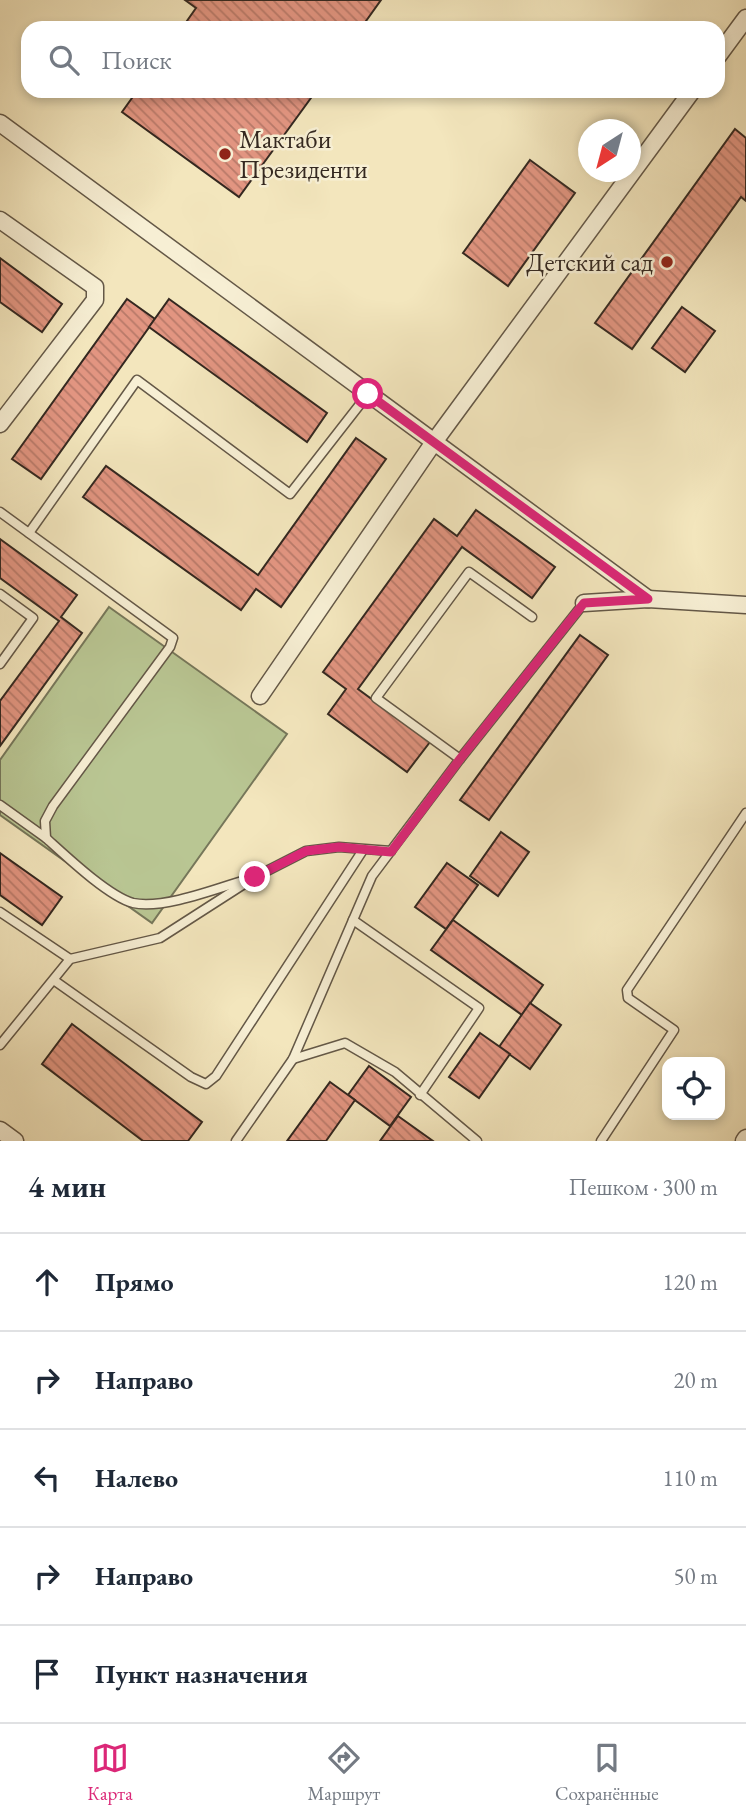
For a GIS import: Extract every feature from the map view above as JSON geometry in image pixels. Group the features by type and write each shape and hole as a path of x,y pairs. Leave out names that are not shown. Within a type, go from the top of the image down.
{"street":[{"path":"725,46 746,18"},
{"path":"260,696 434,442 687,98"},
{"path":"0,123 648,599"},
{"path":"0,220 95,287 95,300 0,424"},
{"path":"584,603 648,599 746,605"},
{"path":"0,1130 15,1141"}],"lane":[{"path":"29,533 137,380 290,494 368,394"},
{"path":"0,512 173,638 170,647 53,806 45,821 46,838"},
{"path":"460,759 376,698 470,572 531,617"},
{"path":"0,594 33,618 0,664"},
{"path":"236,1141 293,1059 372,876 460,759 584,603"},
{"path":"0,805 46,838 88,875 132,902 156,904 255,877"},
{"path":"601,1141 674,1030 628,998 628,990 746,813"},
{"path":"0,1045 71,959 160,938 255,877 306,851 339,847 391,852"},
{"path":"54,981 191,1077 206,1084 215,1076 363,850"},
{"path":"0,912 71,959"},
{"path":"353,920 479,1008 420,1095"},
{"path":"293,1059 345,1043 395,1072 477,1141"}],"green space":[{"path":"109,607 287,734 152,923 0,815 0,760"}],"building":[{"path":"185,0 381,0 366,21 187,21 196,8"},
{"name":"Мактаби Президенти","path":"132,98 311,98 239,197 122,112"},
{"name":"Детский сад","path":"735,129 746,138 746,201 741,197 632,349 595,323"},
{"path":"530,160 575,193 508,286 463,253"},
{"path":"0,258 62,304 42,332 0,302"},
{"path":"127,299 155,319 41,479 12,459"},
{"path":"169,299 327,413 307,442 149,327"},
{"path":"682,307 715,331 685,372 652,348"},
{"path":"356,438 386,459 281,607 256,589 241,610 83,497 106,466 258,575"},
{"path":"476,510 555,567 532,598 462,547 358,689 430,742 407,772 328,714 346,689 323,672 434,519 457,536"},
{"path":"0,539 77,595 61,617 82,633 0,746 0,701 59,621 0,578"},
{"path":"580,635 608,655 489,820 460,800"},
{"path":"501,832 529,852 498,896 470,876"},
{"path":"0,853 62,897 42,925 0,895"},
{"path":"447,863 478,885 446,929 415,907"},
{"path":"453,920 543,985 522,1015 431,950"},
{"path":"530,1003 561,1025 530,1069 499,1047"},
{"path":"72,1024 202,1122 188,1141 143,1141 42,1064"},
{"path":"480,1033 510,1054 479,1098 449,1077"},
{"path":"369,1066 411,1097 390,1126 348,1095"},
{"path":"330,1082 355,1100 326,1141 287,1141"},
{"path":"398,1116 433,1141 380,1141"}],"place":[{"name":"Мактаби Президенти","path":"225,154"},
{"name":"Детский сад","path":"667,262"}],"route":[{"path":"255,877 306,851 339,847 391,852 460,759 584,603 648,599 368,394"}]}
